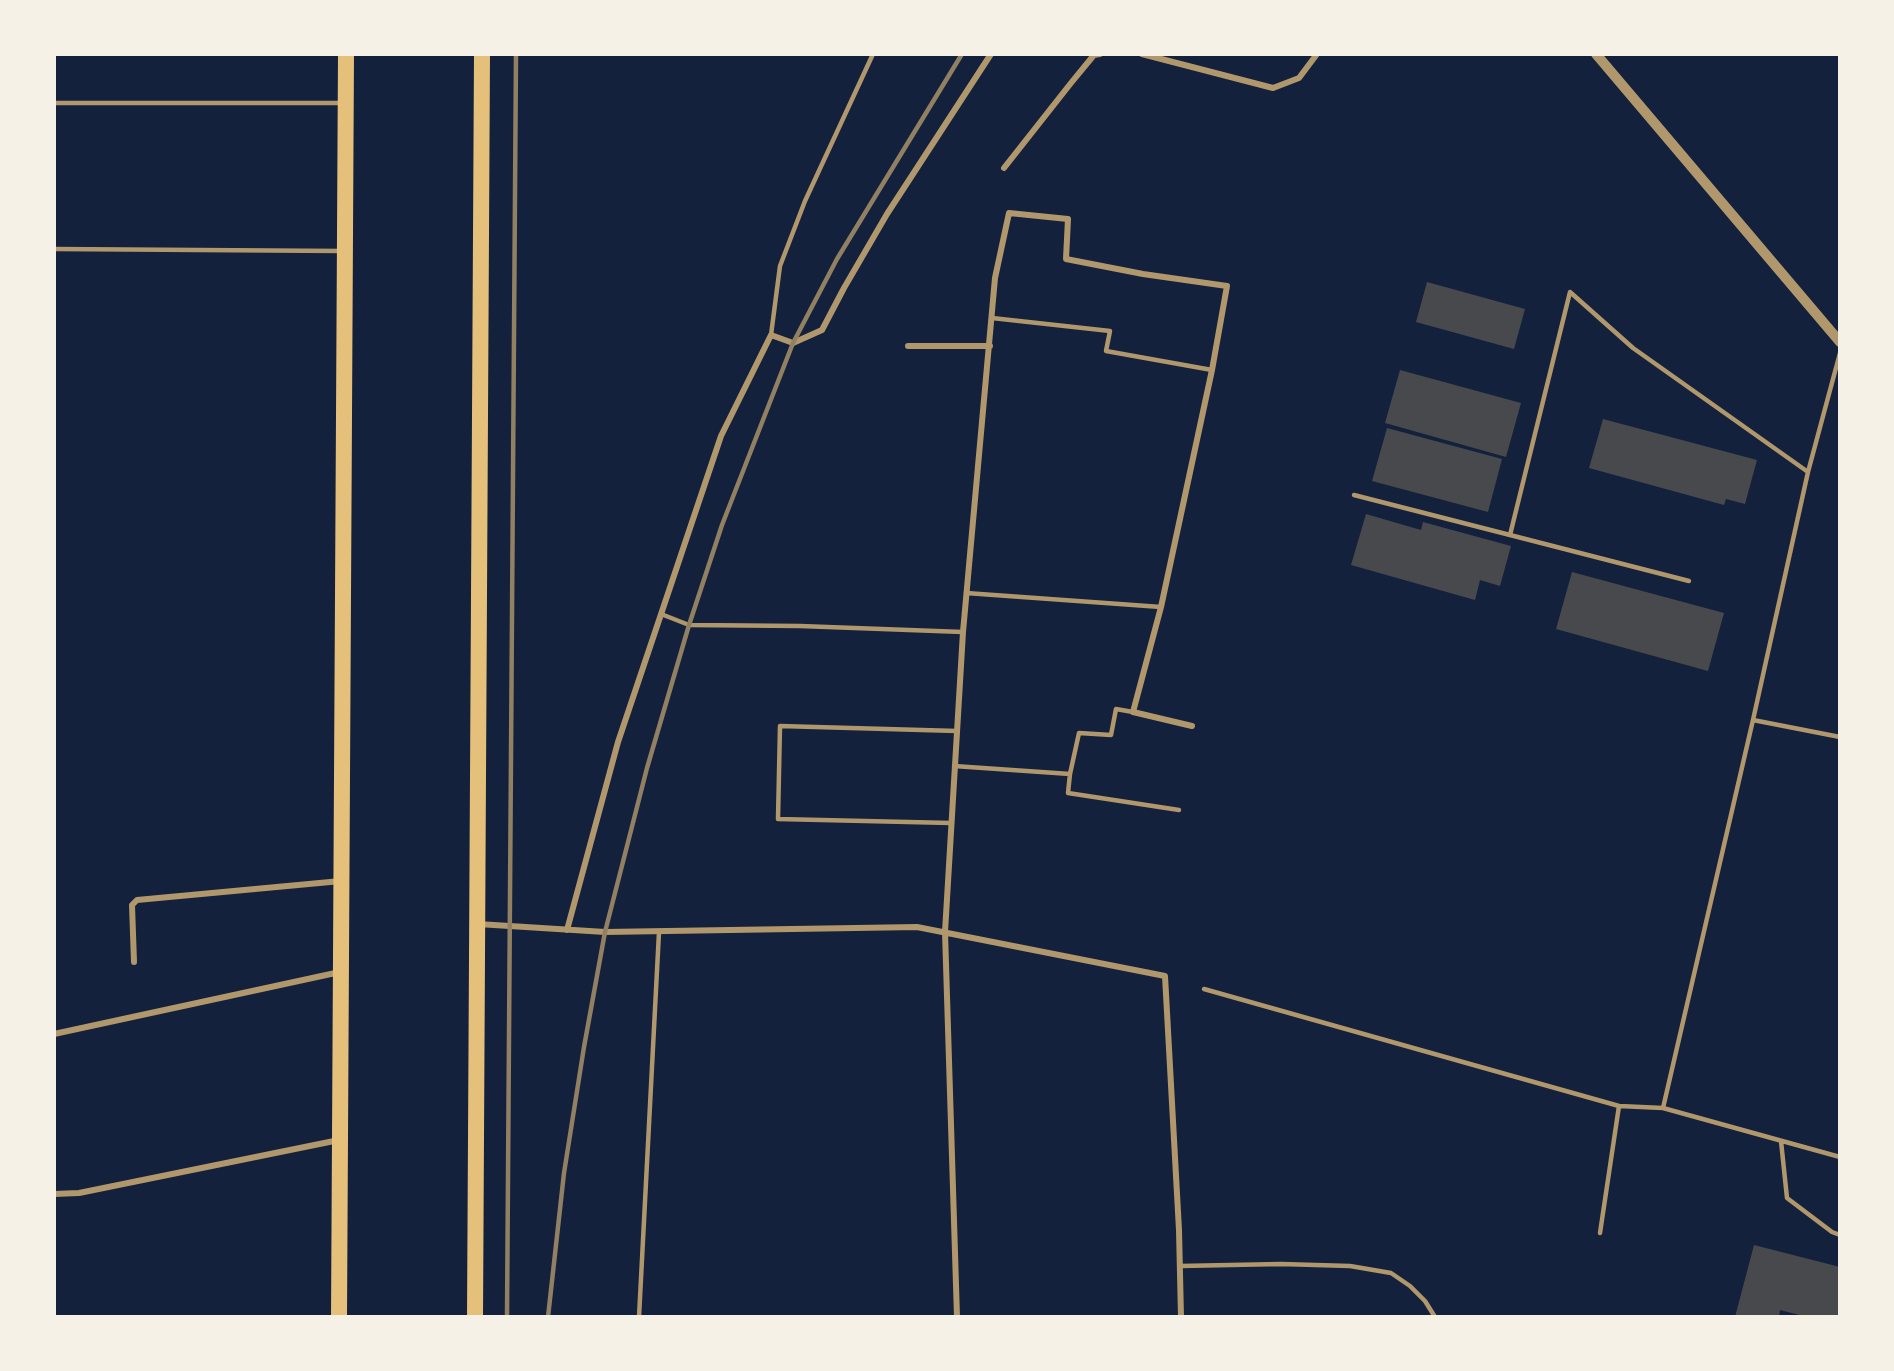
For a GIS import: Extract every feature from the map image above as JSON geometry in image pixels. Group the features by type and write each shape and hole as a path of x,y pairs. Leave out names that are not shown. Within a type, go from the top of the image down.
{"highway":[{"path":"339,1317 346,54"},
{"path":"476,1317 482,54"}],"street":[{"path":"567,930 612,763 721,436 771,335 793,343 822,330 887,214 991,54"},
{"path":"1004,168 1071,83 1094,56 1100,54"},
{"path":"1142,54 1274,88 1299,78 1317,54"},
{"path":"1596,54 1840,342"},
{"path":"957,1317 945,932 966,593 995,278 1009,213 1068,219 1066,259 1143,274 1227,286 1212,370 1161,607 1133,712 1192,726"},
{"path":"908,346 990,346"},
{"path":"134,962 132,905 137,900 341,881"},
{"path":"478,924 567,930 659,932 917,927 1165,976 1179,1230 1181,1317"},
{"path":"54,1034 341,972"},
{"path":"54,1194 79,1193 340,1140"}],"lane":[{"path":"771,335 780,266 805,201 873,54"},
{"path":"54,103 346,103"},
{"path":"54,249 345,251"},
{"path":"1510,535 1570,292 1633,348 1808,472"},
{"path":"992,318 1110,331 1106,351 1212,370"},
{"path":"1663,1108 1808,472 1840,353"},
{"path":"1354,495 1689,581"},
{"path":"966,593 1161,607"},
{"path":"661,614 689,625 963,632"},
{"path":"1133,712 1116,710 1111,735 1079,733 1068,793 1179,810"},
{"path":"1753,720 1840,737"},
{"path":"951,823 778,819 780,726 957,731"},
{"path":"954,766 1070,774"},
{"path":"639,1317 659,932"},
{"path":"1204,989 1619,1106 1663,1108 1840,1157"},
{"path":"1600,1233 1619,1106"},
{"path":"1780,1141 1787,1198 1832,1232 1840,1235"},
{"path":"1180,1266 1281,1264 1350,1266 1391,1273 1410,1286 1425,1301 1435,1317"}],"building":[{"path":"1427,282 1525,309 1514,349 1416,322"},
{"path":"1400,370 1521,403 1506,457 1385,423"},
{"path":"1603,419 1757,460 1745,504 1726,499 1724,505 1589,468"},
{"path":"1387,428 1502,459 1488,512 1372,481"},
{"path":"1366,514 1421,530 1423,522 1511,546 1500,586 1480,580 1475,600 1351,565"},
{"path":"1572,572 1724,613 1708,671 1556,629"},
{"path":"1754,1245 1840,1267 1840,1317 1807,1317 1780,1310 1779,1317 1735,1317"}],"railway":[{"path":"507,1317 516,54"},
{"path":"548,1317 564,1173 605,932 647,768 689,625 722,525 793,343 837,259 962,54"}]}
